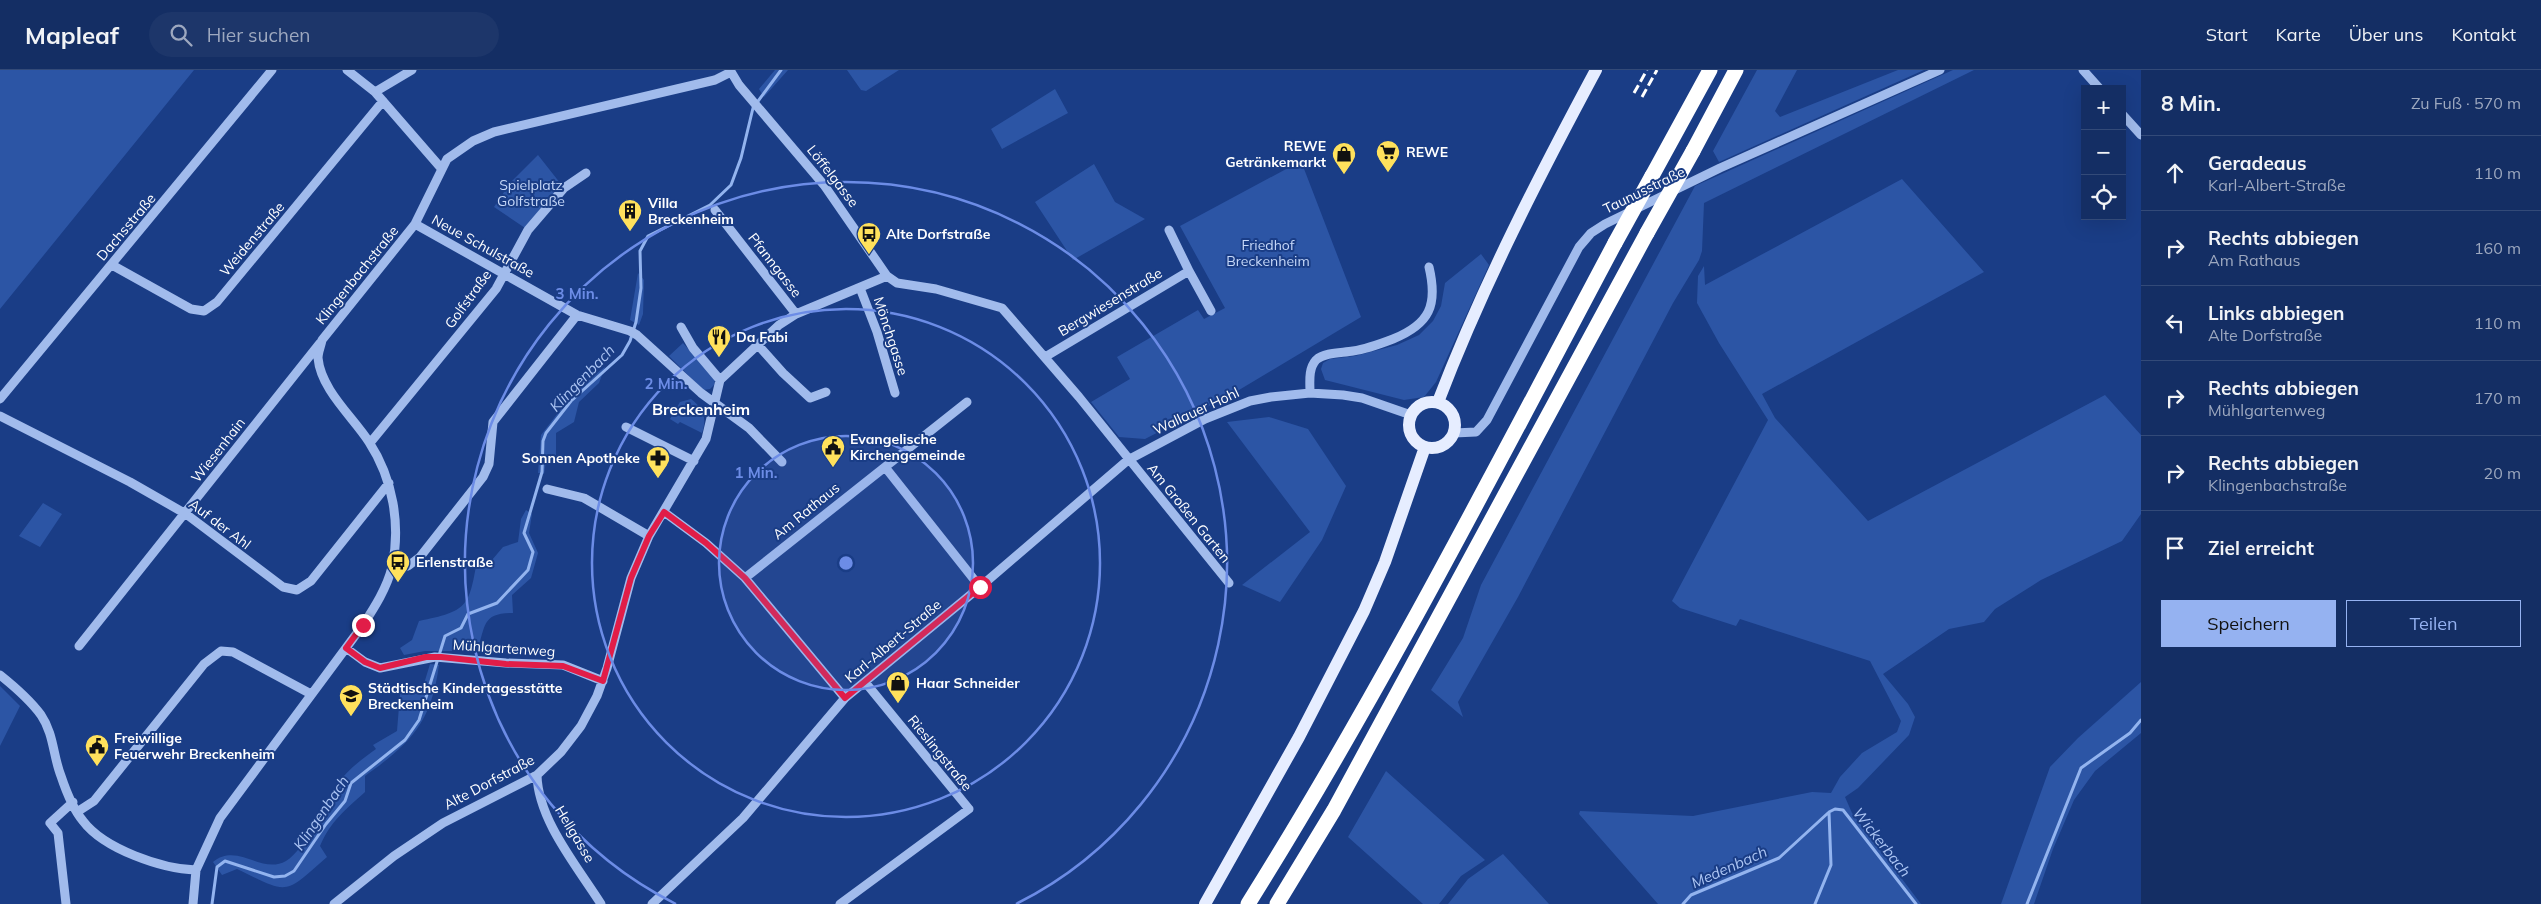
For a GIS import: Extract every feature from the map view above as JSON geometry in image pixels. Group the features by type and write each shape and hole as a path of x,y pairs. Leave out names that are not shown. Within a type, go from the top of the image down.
{"highway":[{"path":"1248,904 1315,798 1463,529 1615,243 1710,70"},
{"path":"1277,904 1334,810 1736,70"}],"main road":[{"path":"1438,402 1463,337 1503,248 1596,70"},
{"path":"1438,402 1445,406 1455,418 1454,433 1443,446 1425,447 1413,438 1410,430 1411,415 1422,404 1438,402"},
{"path":"1205,904 1299,737 1364,611 1385,562 1425,447"}],"street":[{"name":"Dachsstraße","path":"0,399 112,266 272,70"},
{"path":"347,70 375,92 441,168"},
{"path":"375,92 412,70"},
{"name":"Taunusstraße","path":"1454,433 1476,432 1487,420 1579,247 1591,233 1701,177 1940,70"},
{"path":"2083,70 2096,85"},
{"name":"Löffelgasse","path":"730,71 824,186 887,276"},
{"name":"Klingenbachstraße","path":"193,904 196,870 220,818 375,606 392,568 395,517 389,483 370,443 320,372 318,356 322,340 415,224 441,168 447,159 464,146 494,132 715,80 730,71"},
{"name":"Weidenstraße","path":"112,266 192,309 204,311 217,302 383,101"},
{"path":"2126,118 2141,135"},
{"name":"Golfstraße","path":"370,443 496,289 528,230 564,188 586,173"},
{"name":"Pfanngasse","path":"715,210 796,314"},
{"name":"Neue Schulstraße","path":"415,224 577,315 634,333 701,393 714,400 749,428 782,462"},
{"path":"1169,230 1211,311"},
{"path":"1411,415 1362,398 1310,393 1312,365 1320,357 1366,349 1380,344 1404,334 1425,319 1431,308 1433,296 1429,267"},
{"name":"Bergwiesenstraße","path":"1045,356 1189,270"},
{"path":"681,327 693,348 720,380 779,325 796,314 887,276 896,283 936,289 997,306 1008,314 1045,356 1128,460"},
{"name":"Mönchgasse","path":"860,288 877,332 895,393"},
{"path":"392,568 408,566 420,557 483,477 489,464 493,422 577,315"},
{"name":"Wiesenhain","path":"79,646 186,514 322,340"},
{"path":"758,345 783,373 810,398 826,392"},
{"name":"Alte Dorfstraße","path":"334,904 394,856 443,823 538,775 572,739 590,711 603,681 631,578 649,536 706,439 720,380"},
{"name":"Wallauer Hohl","path":"1128,460 1182,430 1231,408 1271,397 1310,393"},
{"name":"Am Rathaus","path":"745,578 968,402"},
{"name":"Auf der Ahl","path":"0,416 130,482 186,514 282,586 297,590 310,581 389,483"},
{"path":"626,427 694,461"},
{"name":"Am Großen Garten","path":"1128,460 1230,584"},
{"name":"Karl-Albert-Straße","path":"652,904 743,818 845,698 980,587 1128,460"},
{"path":"884,467 980,587"},
{"path":"547,489 584,498 649,536"},
{"path":"664,512 706,543 745,578 845,698"},
{"name":"Mühlgartenweg","path":"346,648 365,662 380,668 438,657 506,664 563,666 603,681"},
{"path":"77,812 94,801 204,664 221,651 233,652 311,694"},
{"path":"0,675 28,702 48,728 60,776 77,812 92,830 126,851 179,870 196,870"},
{"name":"Rieslingstraße","path":"840,904 969,810 865,682"},
{"name":"Hellgasse","path":"538,775 540,799 546,816 601,904"},
{"path":"66,904 58,833 50,823 73,802"}],"green space":[{"path":"0,70 194,70 0,309"},
{"path":"775,70 788,70 764,97 759,89"},
{"path":"847,70 899,70 866,91 861,90"},
{"path":"1757,70 1797,70 1775,111 1780,117 1898,70 1924,70 1719,162 1713,151"},
{"path":"1953,70 1974,70 1704,203 1702,251 1699,260 1673,303 1518,597 1458,702 1463,717 1431,690 1463,638 1481,585 1695,186"},
{"path":"1055,89 1068,113 1002,149 991,129"},
{"name":"Spielplatz Golfstraße","path":"538,155 564,188 528,230 494,207 510,183"},
{"name":"Friedhof Breckenheim","path":"1301,161 1361,317 1234,393 1145,439 1119,437 1091,402 1130,379 1117,357 1198,310 1204,319 1225,308 1180,226"},
{"path":"1094,164 1115,202 1145,219 1073,260 1035,202"},
{"path":"1902,179 1984,272 1762,394 1775,418 1868,521 2105,395 2141,435 2141,514 2122,541 2041,580 1995,609 1984,622 1949,629 1883,674 1908,704 1915,717 1909,735 1858,788 1845,797 1852,813 1921,904 1658,904 1579,814 1580,811 1693,816 1812,792 1831,793 1840,777 1862,753 1897,732 1901,721 1870,661 1740,619 1736,626 1680,608 1672,601 1768,420 1719,343 1697,303 1698,276 1704,266 1705,285"},
{"path":"1481,254 1489,265 1436,382 1424,397 1404,400 1325,380 1321,369 1323,363 1330,359 1355,356 1397,345 1419,335 1433,321 1441,306 1445,283"},
{"path":"638,273 644,280 643,314 639,325 630,320"},
{"path":"683,343 715,379 714,385 710,389 703,390 669,356"},
{"path":"605,367 599,383 579,402 574,422 556,433 556,455 547,455 544,474 538,473 541,435 578,387"},
{"path":"691,399 702,410 704,423 702,433 670,419 680,402"},
{"path":"1269,417 1308,429 1346,486 1322,540 1280,602 1242,585 1310,532 1227,422"},
{"path":"43,503 62,514 40,547 19,536"},
{"path":"526,510 532,514 529,533 538,553 531,578 512,595 513,613 496,615 490,618 484,628 477,651 425,651 404,655 400,648 412,640 419,621 447,614 463,605 468,598 477,560 492,560 503,547 518,542 521,519"},
{"path":"430,664 439,665 431,702 424,717 417,730 407,741 365,776 365,792 345,810 324,837 320,846 327,857 302,879 293,885 285,887 267,883 237,869 222,875 213,862 222,857 231,855 268,864 277,864 286,861 293,855 307,837 345,775 376,749 373,745 397,731 400,694 423,687"},
{"path":"2141,682 2141,733 2095,771 2074,800 2053,849 2034,904 2001,904 2050,767 2078,738"},
{"path":"0,686 20,706 0,746"},
{"path":"1386,771 1485,860 1461,876 1439,904 1423,904 1348,837"},
{"path":"1503,854 1549,904 1448,904 1468,879"}],"waterway":[{"name":"Klingenbach","path":"212,904 217,867 225,861 274,877 285,876 294,871 326,824 345,801 351,783 405,740 419,720 445,636 461,628 468,614 497,603 528,570 533,552 524,533 542,472 543,441 546,433 571,401 622,355 630,341 636,322 641,288 640,251 648,236 710,205 731,185 741,158 753,108 781,70"},
{"name":"Wickerbach","path":"2027,904 2081,768 2130,733 2141,720"},
{"name":"Wickerbach","path":"1815,904 1831,865 1829,812 1835,809 1843,810 1916,904"},
{"name":"Medenbach","path":"1683,904 1691,895 1779,858 1828,813"}],"railway":[{"path":"1634,93 1647,70"},
{"path":"1642,97 1657,70"}],"place":[{"name":"REWE","path":"1388,173"},
{"name":"REWE Getränkemarkt","path":"1344,175"},
{"name":"Villa Breckenheim","path":"630,232"},
{"name":"Alte Dorfstraße","path":"869,255"},
{"name":"Da Fabi","path":"719,358"},
{"name":"Evangelische Kirchengemeinde","path":"833,468"},
{"name":"Sonnen Apotheke","path":"658,479"},
{"name":"Erlenstraße","path":"398,583"},
{"name":"Haar Schneider","path":"898,704"},
{"name":"Städtische Kindertagesstätte Breckenheim","path":"351,717"},
{"name":"Freiwillige Feuerwehr Breckenheim","path":"97,767"}],"district":[{"name":"Breckenheim","path":"701,409"}],"route":[{"path":"363,625 346,648 365,662 380,668 426,657 441,657 506,664 572,667 603,681 631,578 649,536 664,512 706,543 745,578 822,673 845,698 980,587"}]}
